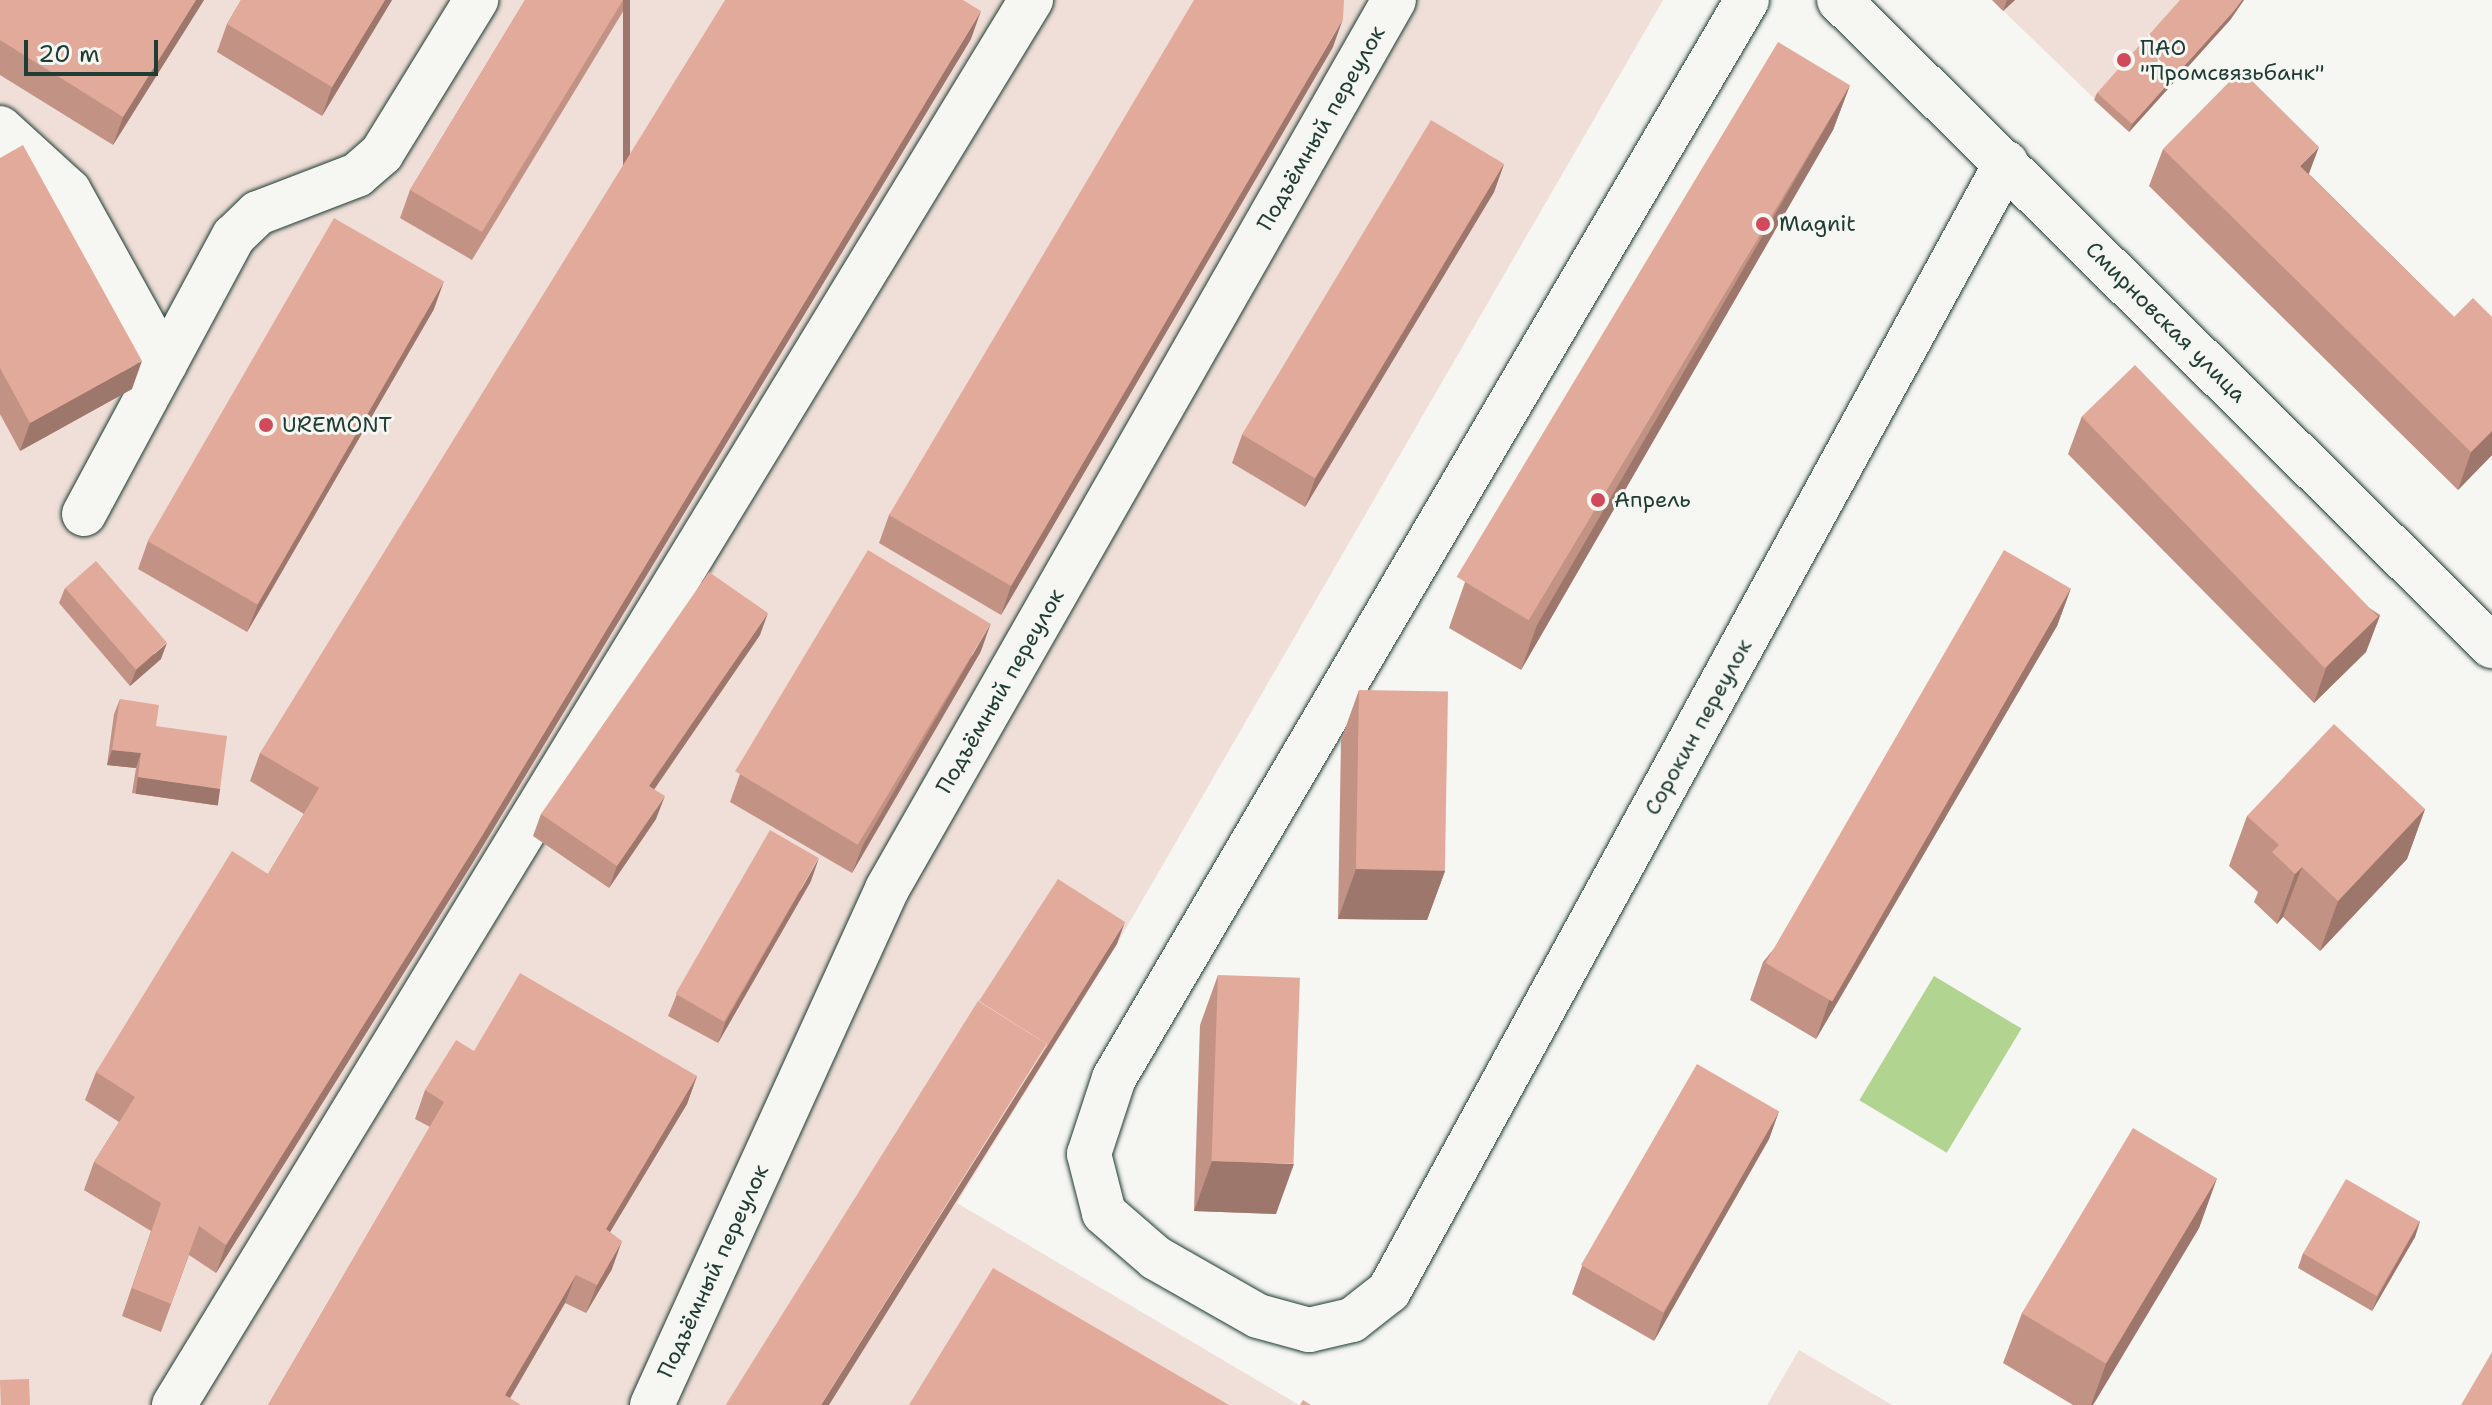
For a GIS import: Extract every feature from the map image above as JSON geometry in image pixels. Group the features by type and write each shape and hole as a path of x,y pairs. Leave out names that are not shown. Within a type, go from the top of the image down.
{"street":[{"path":"84,514 234,236 258,213 357,175 382,153 476,0"},
{"path":"174,1405 1031,0"},
{"name":"Подъёмный переулок","path":"652,1405 887,889 1394,0"},
{"name":"Сорокин переулок","path":"1747,0 1114,1078 1089,1154 1104,1213 1156,1258 1258,1316 1309,1330 1352,1320 1389,1291 2006,163"},
{"name":"Смирновская улица","path":"1839,0 2492,646"},
{"path":"0,128 69,191 165,364"}],"shaded area":[{"path":"0,0 1663,0 1117,944 957,1203 1299,1405 0,1405"},
{"name":"ПАО \"Промсвязьбанк\"","path":"1992,0 2244,0 2129,132"},
{"path":"1799,1350 1892,1405 1767,1405"}],"green space":[{"path":"1934,976 2021,1029 1947,1153 1859,1100"}],"building":[{"path":"0,0 196,0 123,117 0,40"},
{"path":"241,0 385,0 332,87 227,24"},
{"path":"525,0 623,0 482,232 410,190"},
{"path":"725,0 963,0 981,11 482,836 226,1245 199,1226 171,1304 132,1288 161,1203 94,1162 135,1097 96,1072 232,851 268,874 319,788 260,753"},
{"path":"1194,0 1344,0 1343,19 1011,586 889,515"},
{"path":"2180,0 2242,0 2132,124 2097,93"},
{"path":"1778,42 1850,85 1529,620 1457,577"},
{"path":"2241,70 2319,147 2300,166 2454,317 2473,298 2492,317 2492,431 2471,452 2163,149"},
{"path":"1431,120 1504,164 1315,478 1242,435"},
{"path":"23,145 142,361 30,423 0,368 0,158"},
{"path":"334,218 444,282 257,605 148,541"},
{"path":"2135,365 2378,617 2325,668 2082,416"},
{"path":"868,550 991,624 858,845 735,771"},
{"path":"2004,550 2071,588 1832,1002 1766,963"},
{"path":"96,561 167,643 136,669 65,588"},
{"path":"709,572 768,613 649,786 665,796 617,866 541,814"},
{"path":"1359,690 1448,692 1445,871 1356,869"},
{"path":"120,699 159,705 156,726 227,736 220,789 138,777 141,753 112,750"},
{"path":"2334,724 2425,809 2338,901 2302,867 2295,874 2272,852 2279,845 2247,816"},
{"path":"770,830 818,858 724,1022 676,994"},
{"path":"1058,879 1125,922 1045,1050 1047,1044 979,1001"},
{"path":"520,973 697,1076 606,1229 622,1241 597,1285 576,1275 505,1395 521,1405 268,1405 444,1102 425,1090 456,1040 474,1051"},
{"path":"1218,975 1300,978 1293,1164 1212,1161"},
{"path":"978,1001 1047,1044 821,1405 726,1405"},
{"path":"1697,1064 1779,1112 1663,1312 1581,1265"},
{"path":"2133,1128 2217,1178 2106,1364 2022,1313"},
{"path":"2346,1179 2420,1222 2377,1296 2303,1253"},
{"path":"993,1268 1229,1405 909,1405"},
{"path":"2492,1352 2492,1405 2461,1405"},
{"path":"29,1379 30,1405 1,1405 0,1380"}],"place":[{"name":"ПАО \"Промсвязьбанк\"","path":"2124,60"},
{"name":"Magnit","path":"1763,224"},
{"name":"UREMONT","path":"266,425"},
{"name":"Апрель","path":"1598,500"}]}
